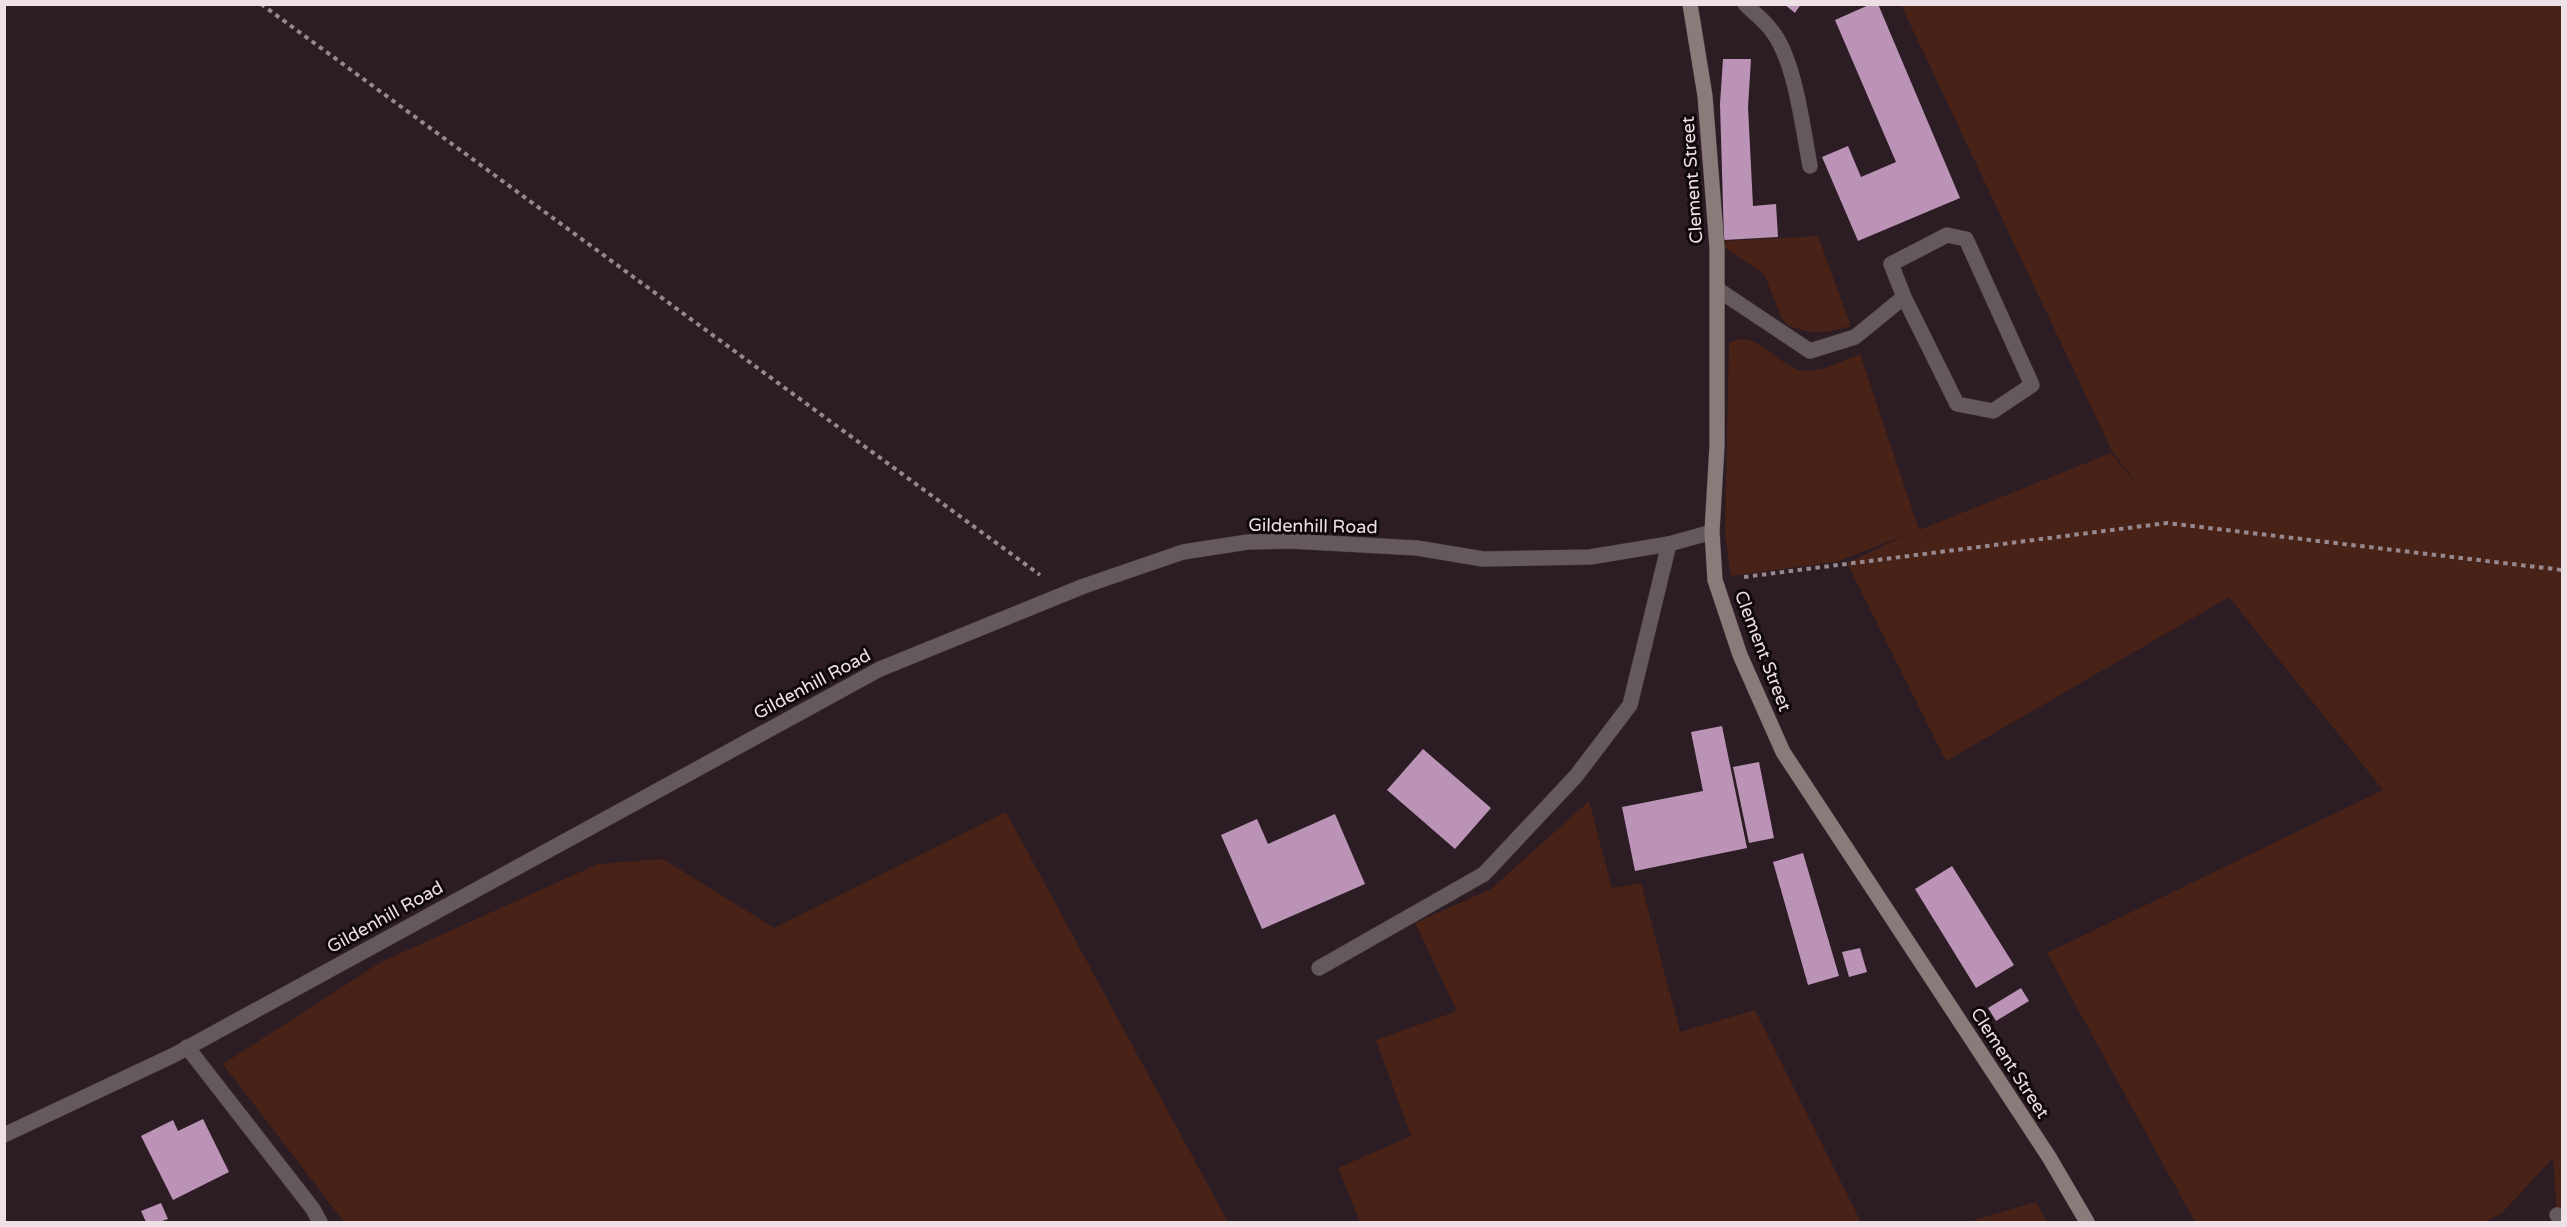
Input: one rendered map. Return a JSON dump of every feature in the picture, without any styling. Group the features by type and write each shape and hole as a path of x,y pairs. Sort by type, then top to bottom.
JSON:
{"street":[{"name":"Clement Street","path":"1690,4 1705,96 1717,247 1717,446 1712,532 1715,580 1740,655 1783,752 2049,1157 2086,1222"},
{"path":"1745,4 1773,31 1784,53 1793,81 1810,166"},
{"path":"1947,235 1966,239 2032,385 1993,411 1957,404 1904,297 1891,264 1947,235"},
{"path":"1717,289 1809,351 1855,337 1904,297"},
{"name":"Gildenhill Road","path":"4,1136 187,1047 880,669 1084,585 1183,552 1248,542 1290,541 1417,548 1483,559 1590,557 1669,544 1712,532"},
{"path":"1319,968 1484,874 1576,776 1630,705 1669,544"},
{"path":"187,1047 313,1209 320,1222"}],"path":[{"path":"261,4 1045,579 1084,585"},
{"path":"1715,580 2167,523 2562,570"}],"shaded area":[{"path":"1901,5 2562,5 2562,1222 2557,1214 2553,1158 2502,1213 2485,1222 2195,1222 2047,953 2383,790 2229,597 1946,761 1847,563 1906,535 1836,562 1731,576 1725,535 1729,343 1739,339 1758,344 1795,369 1805,371 1826,368 1860,354 1919,530 2111,453 2156,508 2113,453"},
{"path":"1818,236 1851,326 1826,332 1809,332 1787,325 1764,274 1725,248 1724,241"},
{"path":"1589,801 1612,888 1641,883 1680,1032 1755,1010 1861,1222 1360,1222 1338,1168 1411,1136 1376,1040 1457,1011 1415,923 1491,889"},
{"path":"1006,812 1228,1222 344,1222 223,1064 381,962 598,864 663,859 774,928"},
{"path":"2036,1202 2047,1222 1967,1222"}],"building":[{"path":"1784,4 1801,4 1795,13"},
{"path":"1871,4 1878,4 1960,198 1858,241 1822,157 1848,146 1861,177 1896,162 1835,20"},
{"path":"1723,59 1751,59 1748,107 1753,206 1776,204 1778,237 1724,240 1720,104"},
{"path":"1722,726 1747,848 1635,871 1622,807 1703,791 1691,732"},
{"path":"1423,749 1491,808 1455,849 1387,790"},
{"path":"1759,762 1774,838 1749,843 1733,767"},
{"path":"1335,814 1365,884 1262,929 1221,835 1257,819 1268,844"},
{"path":"1803,853 1839,976 1808,985 1773,862"},
{"path":"1952,866 2014,965 1976,988 1915,889"},
{"path":"1860,948 1867,972 1849,977 1842,952"},
{"path":"2021,988 2029,1001 1996,1021 1988,1008"},
{"path":"203,1119 229,1172 173,1200 141,1136 173,1120 178,1131"},
{"path":"161,1203 168,1219 146,1222 141,1211"}]}
